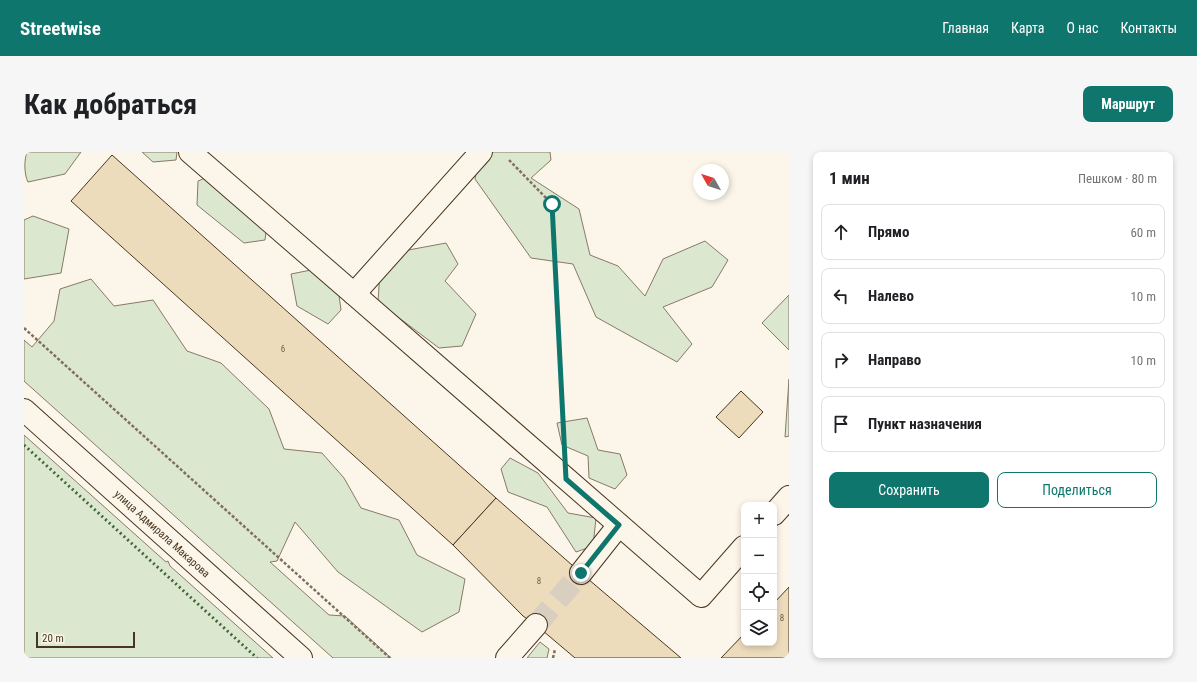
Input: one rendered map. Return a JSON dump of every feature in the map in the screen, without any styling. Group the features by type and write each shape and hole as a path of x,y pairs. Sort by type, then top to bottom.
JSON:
{"street":[{"path":"190,152 700,596 741,550"},
{"path":"354,294 481,152"},
{"name":"улица Адмирала Макарова","path":"24,410 300,658"},
{"path":"777,511 789,497"},
{"path":"581,573 619,525"},
{"path":"507,658 536,625"}],"path":[{"path":"506,157 552,204 566,479"},
{"path":"24,328 390,658"}],"green space":[{"path":"27,152 81,152 65,174 28,182 25,167"},
{"path":"142,152 177,152 176,160 153,162"},
{"path":"480,152 550,152 551,160 531,178 579,209 590,255 618,266 645,296 663,259 705,241 728,260 712,287 663,307 692,344 677,362 596,317 573,264 531,258 475,179"},
{"path":"210,176 267,224 265,240 244,243 197,205 198,181"},
{"path":"33,216 69,229 61,273 24,279 24,220"},
{"path":"446,243 458,264 445,281 476,314 462,346 439,348 378,302 380,270 403,251"},
{"path":"316,269 338,288 341,310 328,324 297,306 291,274"},
{"path":"91,279 114,306 153,300 187,351 221,363 269,409 284,449 322,453 344,478 361,508 399,520 417,555 465,579 459,612 422,632 338,572 295,522 277,561 270,562 329,615 345,616 391,658 333,658 24,381 24,340 32,347 54,321 60,289"},
{"path":"789,295 789,350 762,323"},
{"path":"789,379 789,436 785,437"},
{"path":"587,418 598,450 620,454 627,475 615,489 589,478 588,456 562,445 557,423"},
{"path":"24,435 166,562 168,561 170,566 273,658 24,658"},
{"path":"510,458 538,473 568,513 596,518 593,546 576,552 547,507 508,492 501,469"},
{"path":"540,642 549,649 547,658 527,658"}],"building":[{"path":"112,155 496,498 453,545 71,201"},
{"path":"741,391 763,412 739,438 716,417"},
{"path":"496,498 681,658 575,658 523,616 453,545"},
{"path":"789,587 789,658 721,658 741,637 741,646 777,646 777,600"}],"tunnel":[{"path":"536,625 581,573"}],"hedge":[{"path":"24,445 257,658"}],"route":[{"path":"552,204 566,479 619,525 581,573"}]}
